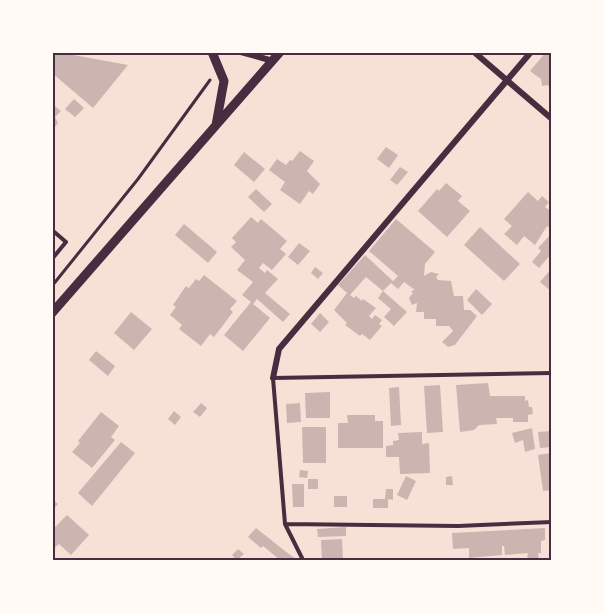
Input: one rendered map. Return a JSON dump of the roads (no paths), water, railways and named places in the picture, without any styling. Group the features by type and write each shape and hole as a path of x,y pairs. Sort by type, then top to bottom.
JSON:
{"street":[{"path":"212,52 224,81 216,127"},
{"path":"241,52 273,61"},
{"path":"53,312 280,52"},
{"path":"474,52 552,118"},
{"path":"273,378 279,349 531,52"}],"lane":[{"path":"52,230 66,242 52,259"},
{"path":"303,561 285,524 273,378 552,373"},
{"path":"285,524 458,526 552,522"}]}
